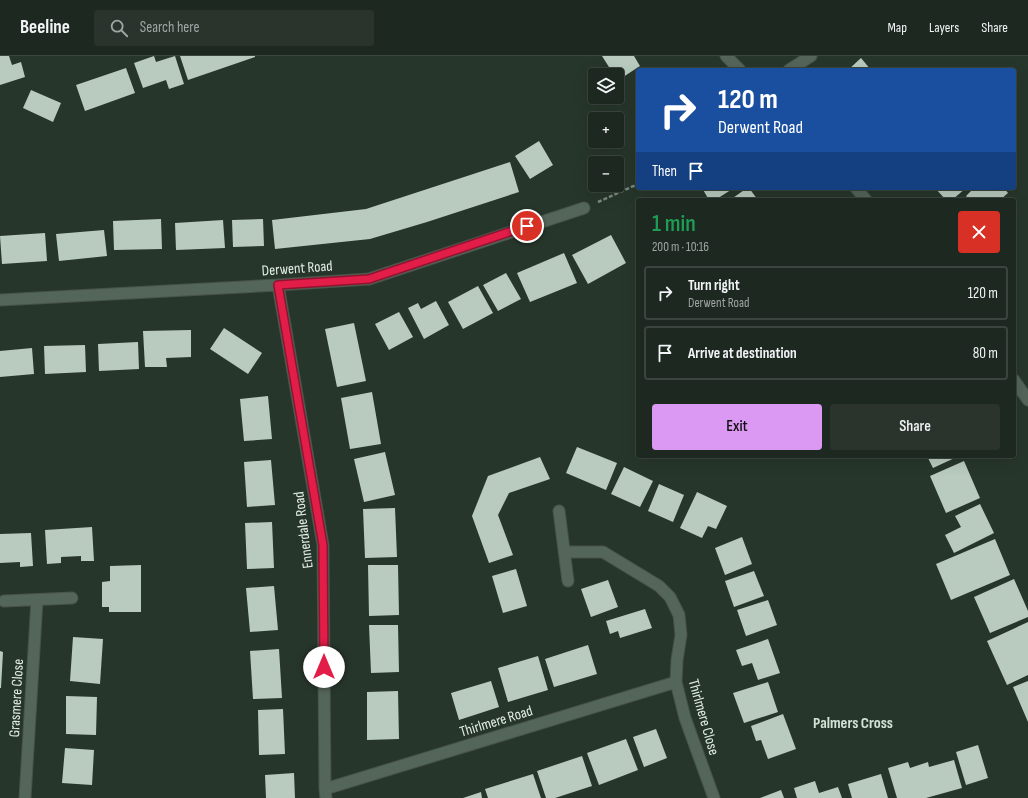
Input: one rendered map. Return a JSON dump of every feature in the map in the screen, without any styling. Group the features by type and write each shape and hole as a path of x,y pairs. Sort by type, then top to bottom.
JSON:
{"street":[{"path":"726,56 738,68"},
{"path":"792,68 811,56"},
{"path":"858,190 864,198"},
{"name":"Derwent Road","path":"0,300 369,279 584,208"},
{"name":"Ennerdale Road","path":"278,285 323,545 326,794"},
{"path":"1016,383 1028,400"},
{"path":"559,511 568,581"},
{"name":"Thirlmere Close","path":"564,552 603,552 659,586 670,596 679,615 681,635 677,660 676,682 685,718 714,798"},
{"path":"4,601 72,598"},
{"name":"Grasmere Close","path":"25,798 37,600"},
{"name":"Thirlmere Road","path":"326,794 676,682"}],"path":[{"path":"584,208 636,185"}],"building":[{"path":"0,56 9,56 12,65 21,62 25,77 0,85"},
{"path":"154,56 156,62 175,56 184,84 169,89 166,80 143,88 134,63"},
{"path":"180,56 255,56 255,57 188,80"},
{"path":"602,56 634,56 640,66 624,76 624,68 610,68"},
{"path":"861,58 869,68 850,68"},
{"path":"126,68 135,93 85,111 76,85"},
{"path":"31,90 61,103 53,122 23,108"},
{"path":"539,141 553,165 530,179 515,156"},
{"path":"510,162 519,192 370,239 275,249 272,220 366,209"},
{"path":"703,190 731,190 718,198 708,198"},
{"path":"744,190 750,190 756,198 733,198"},
{"path":"937,190 964,190 954,198 944,198"},
{"path":"972,190 1006,190 1008,193 1002,198 968,198 966,196"},
{"path":"161,219 162,249 114,250 113,221"},
{"path":"263,219 264,246 233,247 232,220"},
{"path":"223,220 225,248 176,250 175,223"},
{"path":"104,230 107,256 59,261 56,234"},
{"path":"45,233 47,261 2,264 0,236"},
{"path":"611,235 626,263 588,284 572,255"},
{"path":"564,253 577,283 530,302 517,273"},
{"path":"506,273 521,299 498,311 483,285"},
{"path":"478,286 493,313 463,329 448,302"},
{"path":"436,301 449,325 424,339 408,308 418,303 421,309"},
{"path":"399,312 413,337 389,350 375,324"},
{"path":"354,323 366,381 337,387 325,329"},
{"path":"224,328 262,353 248,374 210,349"},
{"path":"191,330 191,357 166,358 167,367 145,367 143,331"},
{"path":"138,342 139,369 99,371 98,344"},
{"path":"85,345 86,372 45,374 44,346"},
{"path":"32,348 34,374 0,377 0,351"},
{"path":"372,392 381,444 350,449 341,398"},
{"path":"268,396 272,439 244,441 240,399"},
{"path":"577,447 617,463 606,490 566,473"},
{"path":"385,452 395,495 364,502 354,459"},
{"path":"540,457 550,479 509,493 498,515 513,555 489,563 472,516 488,476"},
{"path":"928,458 955,458 933,468"},
{"path":"271,460 275,505 247,507 244,462"},
{"path":"964,461 980,498 946,513 930,476"},
{"path":"624,467 653,481 640,507 611,494"},
{"path":"659,484 684,495 673,522 648,511"},
{"path":"697,492 727,506 716,529 708,526 702,538 680,528"},
{"path":"980,504 994,533 954,553 945,535 961,527 955,516"},
{"path":"395,508 397,557 365,558 363,509"},
{"path":"272,522 274,568 247,569 245,523"},
{"path":"92,527 94,561 81,561 81,556 61,557 61,563 47,564 45,530"},
{"path":"31,533 33,566 20,567 20,562 0,563 0,534"},
{"path":"742,537 752,564 725,575 715,548"},
{"path":"995,539 1010,575 951,600 936,564"},
{"path":"141,565 141,612 109,612 109,607 102,607 102,582 110,581 110,566"},
{"path":"368,565 398,565 399,615 369,616"},
{"path":"516,569 527,606 503,613 492,576"},
{"path":"754,571 764,596 734,607 725,581"},
{"path":"1014,579 1028,611 1028,617 990,633 974,597"},
{"path":"608,580 618,607 591,617 581,589"},
{"path":"274,586 278,630 250,632 246,588"},
{"path":"768,600 777,625 746,636 737,610"},
{"path":"645,609 652,628 620,638 618,631 610,634 606,621"},
{"path":"1028,622 1028,675 1007,685 987,641"},
{"path":"369,625 398,625 399,672 371,673"},
{"path":"73,637 103,639 100,684 70,681"},
{"path":"768,639 780,673 758,680 752,663 742,666 736,650"},
{"path":"588,645 597,674 554,687 545,659"},
{"path":"279,649 282,698 253,699 250,651"},
{"path":"0,651 3,652 1,688 0,688"},
{"path":"538,656 548,690 508,702 498,668"},
{"path":"491,681 499,707 459,720 451,693"},
{"path":"1028,681 1028,722 1013,687"},
{"path":"768,682 778,712 744,723 733,693"},
{"path":"398,691 399,739 367,740 367,692"},
{"path":"66,696 97,697 96,735 66,734"},
{"path":"283,709 285,754 259,755 258,710"},
{"path":"783,714 796,749 768,759 761,740 756,741 751,726"},
{"path":"656,729 667,758 644,767 633,737"},
{"path":"626,739 638,770 599,785 587,753"},
{"path":"978,745 988,778 966,785 956,752"},
{"path":"65,748 94,750 92,785 62,783"},
{"path":"582,756 592,786 555,798 546,798 537,771"},
{"path":"954,760 962,788 926,798 897,798 888,768 908,762 910,768 928,762 929,767"},
{"path":"294,773 295,798 266,798 265,775"},
{"path":"533,774 541,798 488,798 485,789"},
{"path":"881,774 888,798 852,798 848,784"},
{"path":"815,781 819,793 838,787 842,798 797,798 794,788"},
{"path":"781,790 784,798 760,798"},
{"path":"481,792 482,798 463,798"}],"district":[{"name":"Palmers Cross","path":"853,722"}],"route":[{"path":"324,667 323,545 278,285 369,279 527,226"}]}
